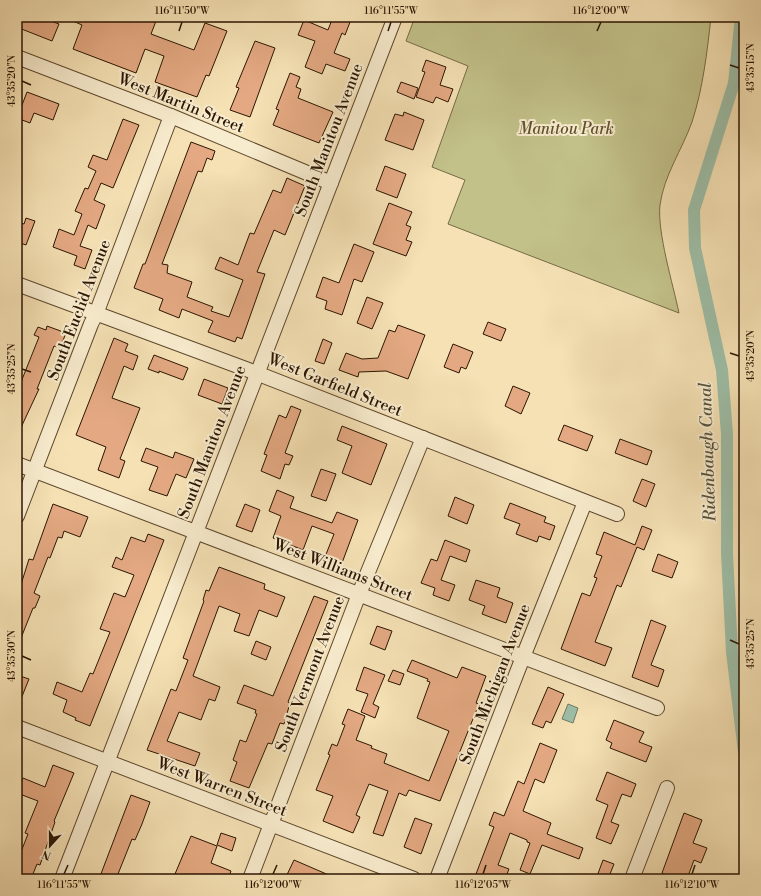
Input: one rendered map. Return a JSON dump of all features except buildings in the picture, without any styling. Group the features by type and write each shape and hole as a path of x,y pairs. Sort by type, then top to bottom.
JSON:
{"street":[{"name":"South Manitou Avenue","path":"62,879 395,17"},
{"name":"West Martin Street","path":"17,57 171,116 331,183"},
{"name":"South Euclid Avenue","path":"17,516 171,116"},
{"name":"West Garfield Street","path":"17,284 257,373 617,514"},
{"name":"South Vermont Avenue","path":"250,879 359,594 423,438"},
{"name":"West Williams Street","path":"17,464 657,708"},
{"name":"South Michigan Avenue","path":"437,879 585,502"},
{"name":"West Warren Street","path":"17,727 414,879"},
{"path":"632,879 667,788"}],"green space":[{"name":"Manitou Park","path":"415,17 711,17 704,70 696,109 688,132 665,183 660,205 663,243 679,313 448,224 465,180 432,167 468,66 406,41"}],"shaded area":[{"path":"568,704 578,708 573,723 562,719"}],"waterway":[{"name":"Ridenbaugh Canal","path":"741,17 734,83 694,210 695,248 722,370 727,434 727,554 732,652 744,752"}]}
